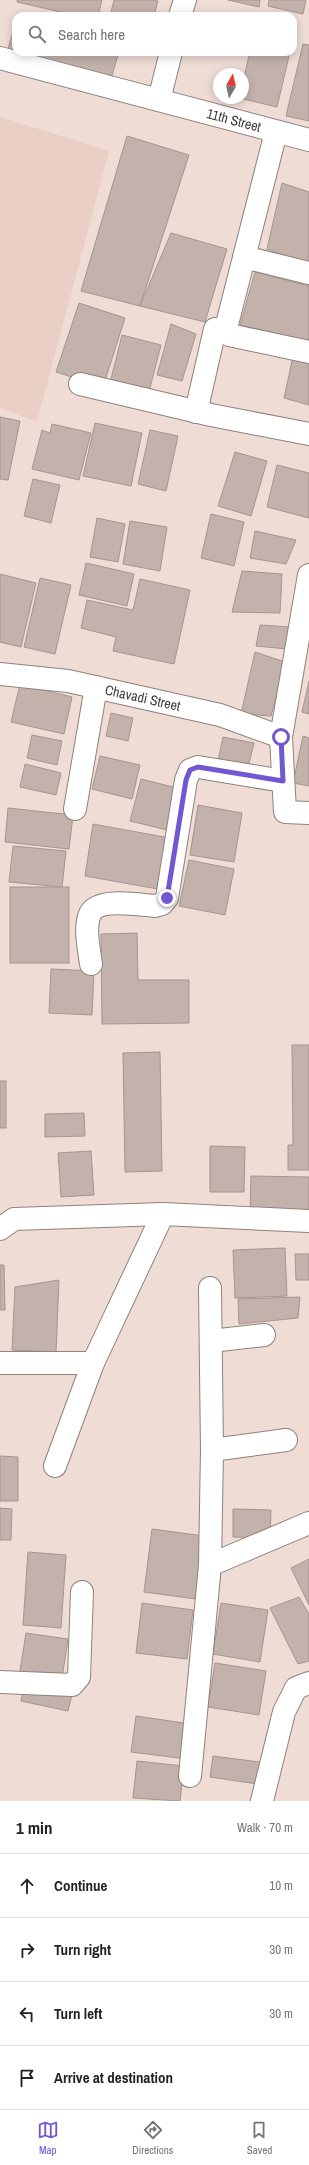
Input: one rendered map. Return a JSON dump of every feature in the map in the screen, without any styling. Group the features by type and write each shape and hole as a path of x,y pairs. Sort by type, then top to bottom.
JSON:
{"street":[{"path":"181,12 184,0"},
{"path":"159,100 170,56"},
{"name":"11th Street","path":"0,58 309,140"},
{"path":"276,132 225,332 229,335 309,352"},
{"path":"244,257 309,273"},
{"path":"196,412 215,329"},
{"path":"80,384 196,412 309,434"},
{"path":"309,575 281,737 285,812 309,813"},
{"name":"Chavadi Street","path":"0,674 68,681 96,687 220,715 281,737"},
{"path":"75,809 96,687"},
{"path":"90,964 88,927 90,913 107,903 156,906 162,904 167,898 186,780 190,770 198,767 283,781"},
{"path":"55,1466 94,1362 163,1214"},
{"path":"0,1228 14,1219 163,1214 309,1221"},
{"path":"190,1776 210,1565 212,1450 210,1288"},
{"path":"211,1341 264,1336"},
{"path":"0,1363 94,1362"},
{"path":"212,1450 286,1440"},
{"path":"210,1565 309,1523"},
{"path":"0,1682 72,1685 76,1682 79,1677 82,1592"},
{"path":"262,1801 284,1712 296,1688 309,1683"}],"shaded area":[{"path":"0,117 109,151 37,422 0,408"}],"building":[{"path":"17,0 102,0 99,12 61,12 17,2"},
{"path":"114,0 158,1 155,12 111,12"},
{"path":"228,0 260,0 259,7"},
{"path":"269,0 306,0 303,14 268,6"},
{"path":"12,35 12,53 7,52"},
{"path":"303,44 309,45 309,121 286,116"},
{"path":"21,56 118,56 110,82"},
{"path":"249,56 289,56 277,107 249,100 249,68 246,68"},
{"path":"127,136 189,155 140,306 81,291"},
{"path":"282,183 309,192 309,264 267,249"},
{"path":"171,233 227,249 205,322 140,306"},
{"path":"255,272 309,286 309,341 240,325"},
{"path":"79,303 125,318 103,387 56,372"},
{"path":"171,324 196,334 182,381 157,375"},
{"path":"122,335 161,345 149,392 110,383"},
{"path":"294,352 309,356 309,405 284,398"},
{"path":"0,417 20,421 8,480 0,479"},
{"path":"95,423 142,433 131,486 83,476"},
{"path":"52,424 91,433 79,480 32,469 42,430 50,433"},
{"path":"150,430 178,436 166,491 138,484"},
{"path":"235,452 267,461 251,516 218,506"},
{"path":"277,465 309,473 309,518 267,507"},
{"path":"33,479 60,485 51,523 24,516"},
{"path":"211,514 244,522 234,566 201,558"},
{"path":"97,518 125,524 118,562 90,557"},
{"path":"130,521 167,527 160,571 123,564"},
{"path":"255,531 296,540 286,564 250,558"},
{"path":"86,563 134,574 127,606 79,595"},
{"path":"242,571 282,574 280,613 232,612"},
{"path":"0,574 36,583 21,647 0,642"},
{"path":"40,578 71,585 55,654 24,647"},
{"path":"140,579 190,590 174,664 113,651 116,637 81,628 87,600 133,610"},
{"path":"260,625 290,627 287,649 256,646"},
{"path":"255,652 285,662 271,716 241,714"},
{"path":"309,681 309,714 302,712"},
{"path":"20,684 72,697 64,734 11,722"},
{"path":"111,713 133,718 128,741 106,736"},
{"path":"32,735 62,741 57,765 27,758"},
{"path":"303,736 309,738 309,786 293,783"},
{"path":"223,737 254,743 248,768 218,761"},
{"path":"100,756 140,765 132,799 92,789"},
{"path":"25,764 61,773 56,795 20,787"},
{"path":"141,779 177,788 167,830 130,821"},
{"path":"198,805 242,813 234,862 190,855"},
{"path":"8,808 73,815 69,849 5,842"},
{"path":"93,824 170,838 158,889 85,876"},
{"path":"13,846 66,851 62,887 9,882"},
{"path":"189,860 234,869 225,915 179,906"},
{"path":"10,887 69,887 69,963 10,963"},
{"path":"137,933 138,980 189,980 189,1023 102,1024 101,934"},
{"path":"51,969 94,971 92,1015 49,1013"},
{"path":"292,1045 309,1045 309,1170 288,1170 288,1145 293,1145"},
{"path":"160,1052 162,1171 125,1172 123,1053"},
{"path":"0,1081 6,1081 6,1128 0,1128"},
{"path":"84,1113 85,1136 45,1137 45,1114"},
{"path":"210,1146 245,1147 244,1192 210,1192"},
{"path":"91,1151 94,1195 61,1197 58,1153"},
{"path":"251,1176 309,1177 309,1212 250,1214"},
{"path":"285,1248 287,1296 235,1298 233,1250"},
{"path":"295,1254 309,1254 309,1280 296,1280"},
{"path":"0,1265 4,1265 5,1310 0,1310"},
{"path":"59,1280 56,1352 12,1350 15,1287"},
{"path":"300,1297 298,1318 239,1324 238,1299"},
{"path":"0,1456 18,1457 18,1501 0,1501"},
{"path":"0,1508 12,1509 11,1540 0,1540"},
{"path":"233,1509 271,1510 270,1538 233,1537"},
{"path":"152,1529 204,1536 196,1599 144,1592"},
{"path":"28,1552 66,1555 61,1628 23,1625"},
{"path":"309,1559 309,1605 291,1568"},
{"path":"299,1597 309,1614 309,1661 298,1664 270,1608"},
{"path":"142,1603 193,1610 187,1659 136,1653"},
{"path":"221,1603 268,1610 260,1662 213,1654"},
{"path":"26,1633 68,1639 62,1678 19,1677"},
{"path":"215,1663 266,1671 259,1715 208,1707"},
{"path":"24,1685 73,1691 68,1711 21,1701"},
{"path":"136,1716 191,1724 187,1759 131,1752"},
{"path":"213,1756 267,1763 264,1785 210,1777"},
{"path":"137,1761 184,1766 180,1801 133,1798"}],"route":[{"path":"167,898 186,780 190,770 198,767 283,781 281,737"}]}
